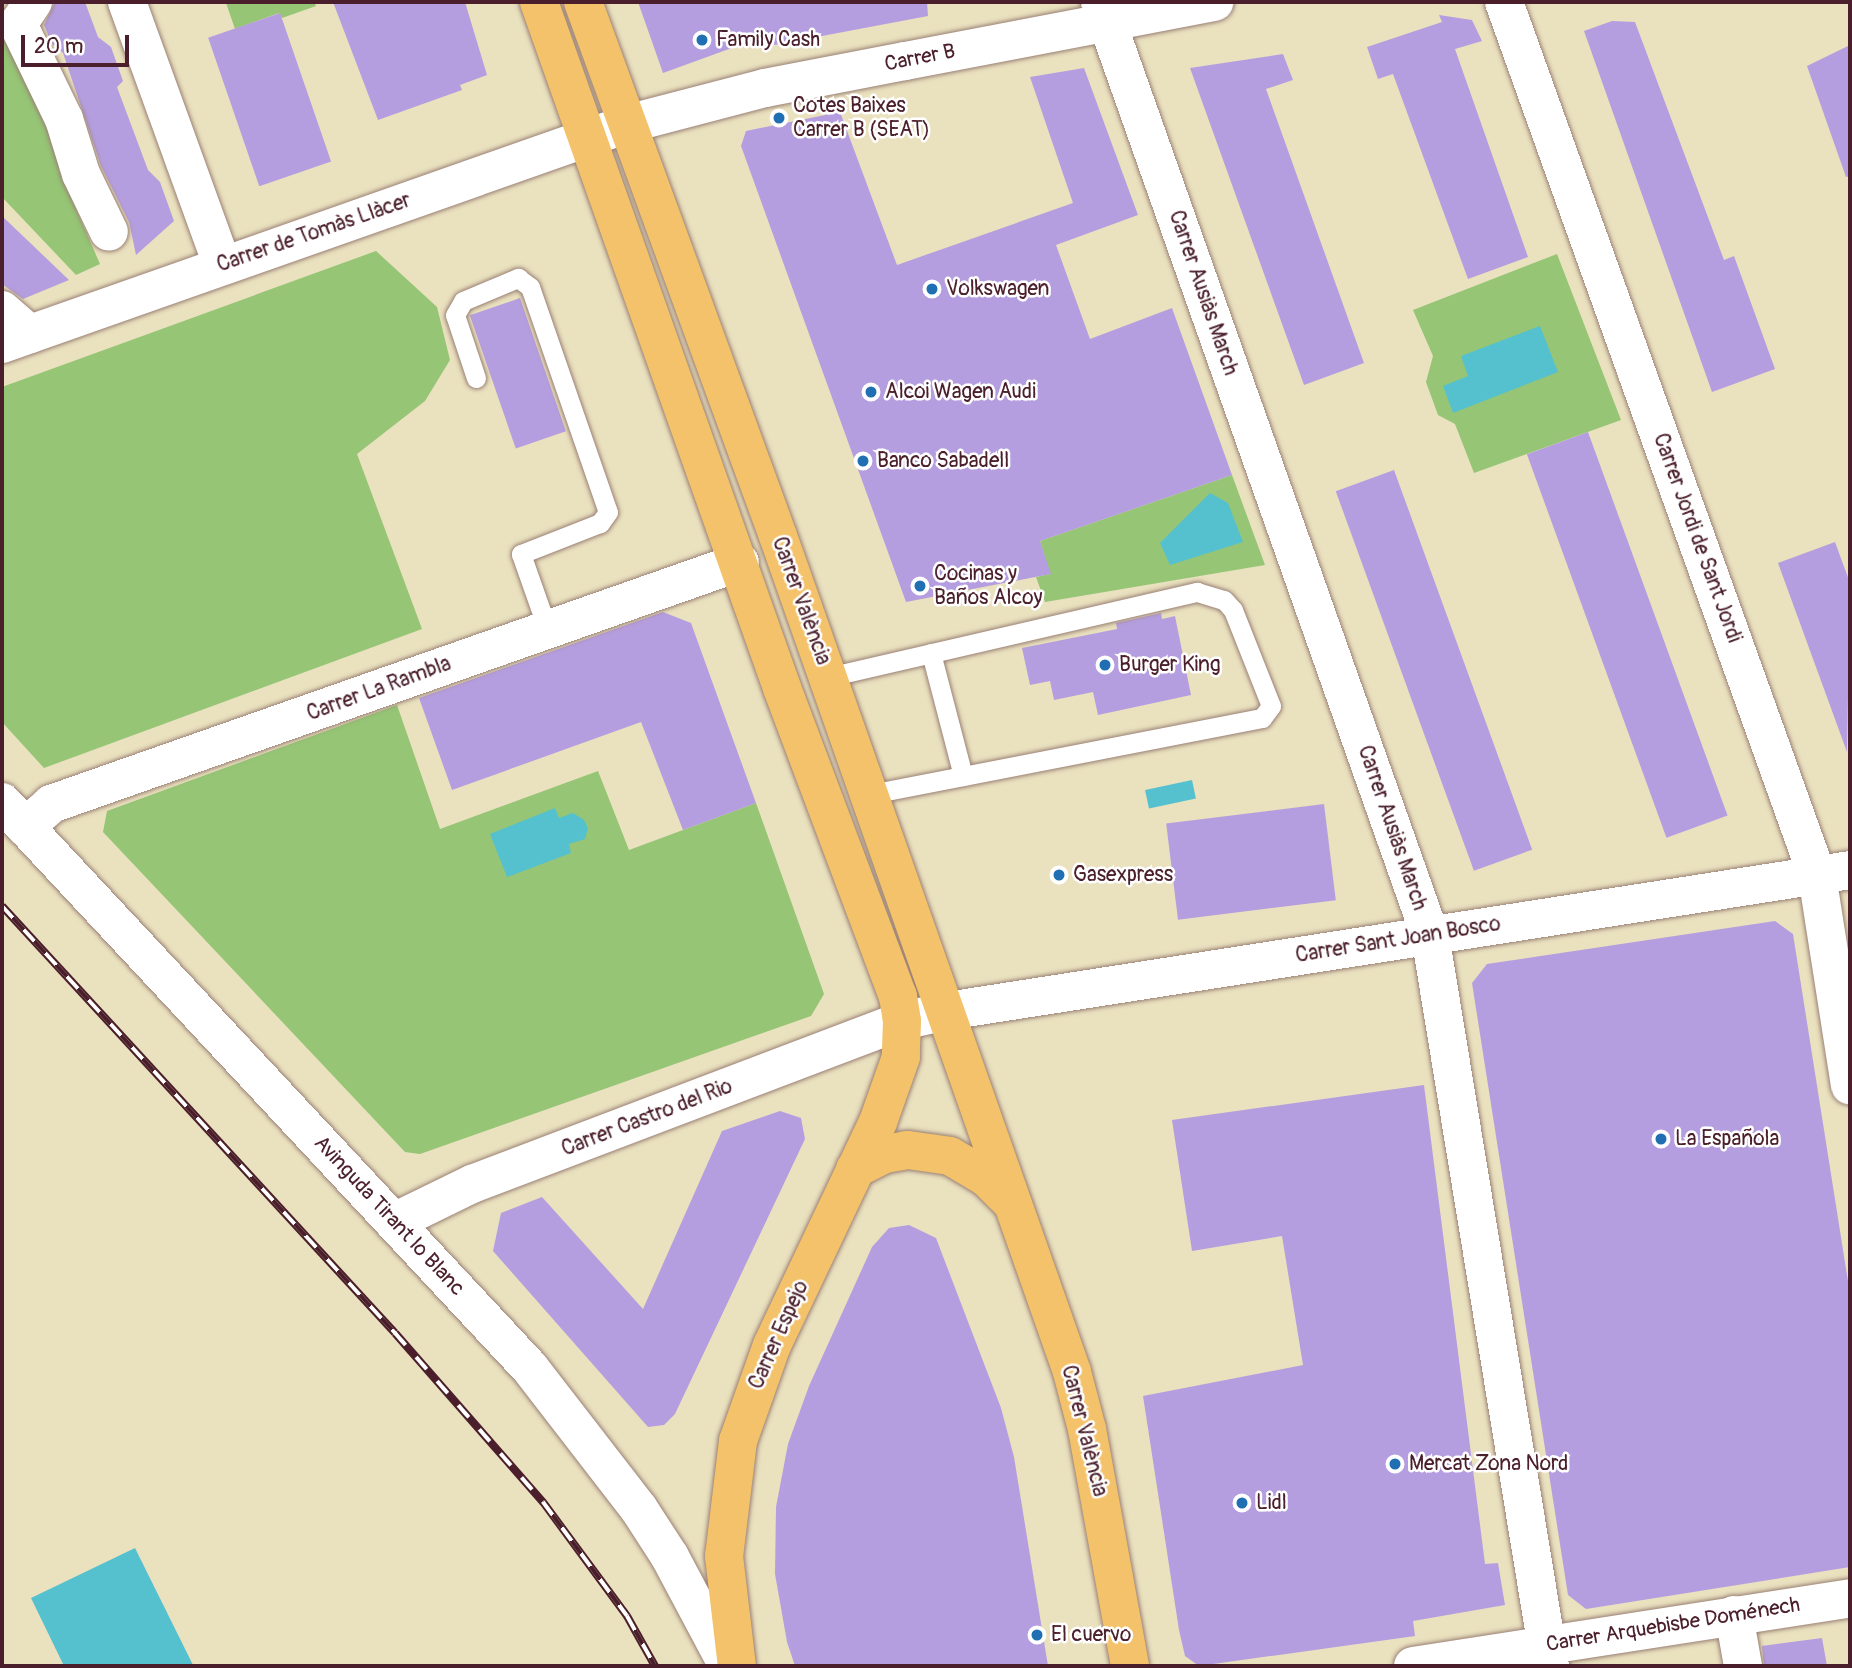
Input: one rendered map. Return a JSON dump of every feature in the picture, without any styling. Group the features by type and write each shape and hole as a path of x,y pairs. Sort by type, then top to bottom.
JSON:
{"main road":[{"name":"Carrer València","path":"539,2 585,139 898,996 902,1021"},
{"name":"Carrer València","path":"583,2 870,794 1083,1410 1130,1666"},
{"name":"Carrer Espejo","path":"737,1666 724,1556 738,1441 772,1345 855,1169 901,1057 902,1021"},
{"name":"Carrer València","path":"855,1169 884,1154 908,1150 950,1156 987,1178 1011,1202"}],"street":[{"path":"33,2 18,24 65,119 81,174 109,232"},
{"path":"127,2 222,264"},
{"name":"Carrer B","path":"627,124 751,91 905,61 1103,12 1214,2"},
{"name":"Carrer Jordi de Sant Jordi","path":"1504,2 1834,872 1850,1085"},
{"name":"Carrer Ausiàs March","path":"1103,12 1430,935 1548,1656"},
{"name":"Carrer de Tomàs Llàcer","path":"11,329 222,264 627,124"},
{"name":"Carrer La Rambla","path":"13,814 51,804 740,562"},
{"name":"Avinguda Tirant lo Blanc","path":"13,814 521,1358 589,1441 670,1557 728,1666"},
{"name":"Carrer Sant Joan Bosco","path":"902,1021 947,1011 1834,872"},
{"name":"Carrer Castro del Rio","path":"394,1222 471,1184 902,1021"},
{"name":"Carrer Arquebisbe Doménech","path":"1413,1666 1548,1656 1734,1615 1850,1598"},
{"path":"1734,1615 1743,1666"}],"lane":[{"path":"476,378 455,315 463,301 518,278 530,287 608,512 600,523 521,554 547,628"},
{"path":"828,677 1198,592 1211,594 1233,610 1271,706 1262,718 870,794"},
{"path":"930,653 963,776"}],"green space":[{"path":"314,2 316,6 282,18 279,13 235,29 226,3"},
{"path":"2,27 54,121 59,170 100,264 76,275 2,197"},
{"path":"376,251 437,307 450,360 425,401 357,454 422,629 44,768 2,722 2,387"},
{"path":"1557,254 1621,420 1474,473 1455,424 1438,415 1426,382 1433,356 1413,310"},
{"path":"1232,475 1265,565 1045,602 1036,577 1050,574 1040,541"},
{"path":"397,705 440,829 598,771 629,850 756,803 824,994 811,1016 420,1154 405,1152 103,832 107,811"}],"water":[{"path":"1540,326 1558,372 1453,413 1443,386 1468,376 1461,356"},
{"path":"1210,493 1228,503 1243,542 1170,565 1160,543"},
{"path":"1192,780 1196,799 1149,809 1145,790"},
{"path":"555,808 559,818 573,813 584,820 588,828 585,839 569,844 571,853 507,877 490,834"},
{"path":"135,1548 193,1665 64,1666 31,1598"}],"building":[{"path":"55,2 85,2 98,37 111,47 123,81 117,87 148,170 160,182 174,221 136,255 129,222 101,166 63,53 52,44 44,25"},
{"path":"333,2 465,2 487,75 460,85 462,90 378,120"},
{"name":"Family Cash","path":"638,2 927,2 928,16 769,46 765,36 663,73"},
{"path":"280,13 331,161 259,186 208,38"},
{"path":"1439,15 1472,20 1482,41 1455,49 1528,257 1468,279 1393,74 1378,79 1367,47 1442,22"},
{"path":"1612,21 1635,22 1724,260 1734,256 1775,369 1712,392 1584,31"},
{"path":"1850,45 1850,176 1846,177 1807,66"},
{"path":"1283,54 1293,80 1266,89 1364,363 1304,385 1190,68"},
{"path":"1084,68 1138,215 1056,245 1090,339 1172,308 1232,475 1040,541 1051,574 906,602 741,146 746,131 840,112 897,265 1073,203 1030,77"},
{"path":"2,216 69,280 23,299 2,284"},
{"path":"520,298 566,431 516,449 470,315"},
{"path":"1588,432 1728,815 1666,838 1527,454"},
{"path":"1394,470 1532,850 1474,871 1336,491"},
{"path":"1835,542 1850,583 1847,752 1778,563"},
{"path":"663,612 691,623 756,803 683,830 641,722 452,790 419,698"},
{"name":"Burger King","path":"1161,613 1162,619 1175,616 1191,695 1098,715 1093,692 1054,700 1050,681 1030,685 1022,648 1117,629 1116,623"},
{"path":"1324,804 1336,900 1178,920 1166,823"},
{"name":"La Española","path":"1775,921 1793,934 1850,1294 1850,1567 1586,1609 1568,1595 1472,983 1487,964"},
{"path":"1424,1085 1485,1564 1498,1563 1505,1605 1413,1621 1415,1636 1199,1666 1185,1656 1179,1630 1143,1396 1303,1365 1282,1236 1192,1251 1172,1120"},
{"path":"780,1111 801,1118 805,1139 675,1414 664,1425 648,1427 493,1251 501,1213 542,1197 643,1309 722,1131"},
{"path":"909,1225 936,1238 1001,1408 1014,1457 1048,1666 795,1666 787,1642 775,1574 776,1507 788,1444 809,1386 872,1247 889,1228"},
{"path":"1822,1638 1827,1666 1764,1666 1762,1646"}],"railway":[{"path":"2,906 395,1333 543,1502 627,1616 655,1666"}],"place":[{"name":"Family Cash","path":"702,40"},
{"name":"Cotes Baixes Carrer B (SEAT)","path":"779,118"},
{"name":"Volkswagen","path":"932,289"},
{"name":"Alcoi Wagen Audi","path":"871,392"},
{"name":"Banco Sabadell","path":"863,461"},
{"name":"Cocinas y Baños Alcoy","path":"920,586"},
{"name":"Burger King","path":"1105,665"},
{"name":"Gasexpress","path":"1059,875"},
{"name":"La Española","path":"1661,1139"},
{"name":"Mercat Zona Nord","path":"1395,1464"},
{"name":"Lidl","path":"1242,1503"},
{"name":"El cuervo","path":"1037,1635"}]}
